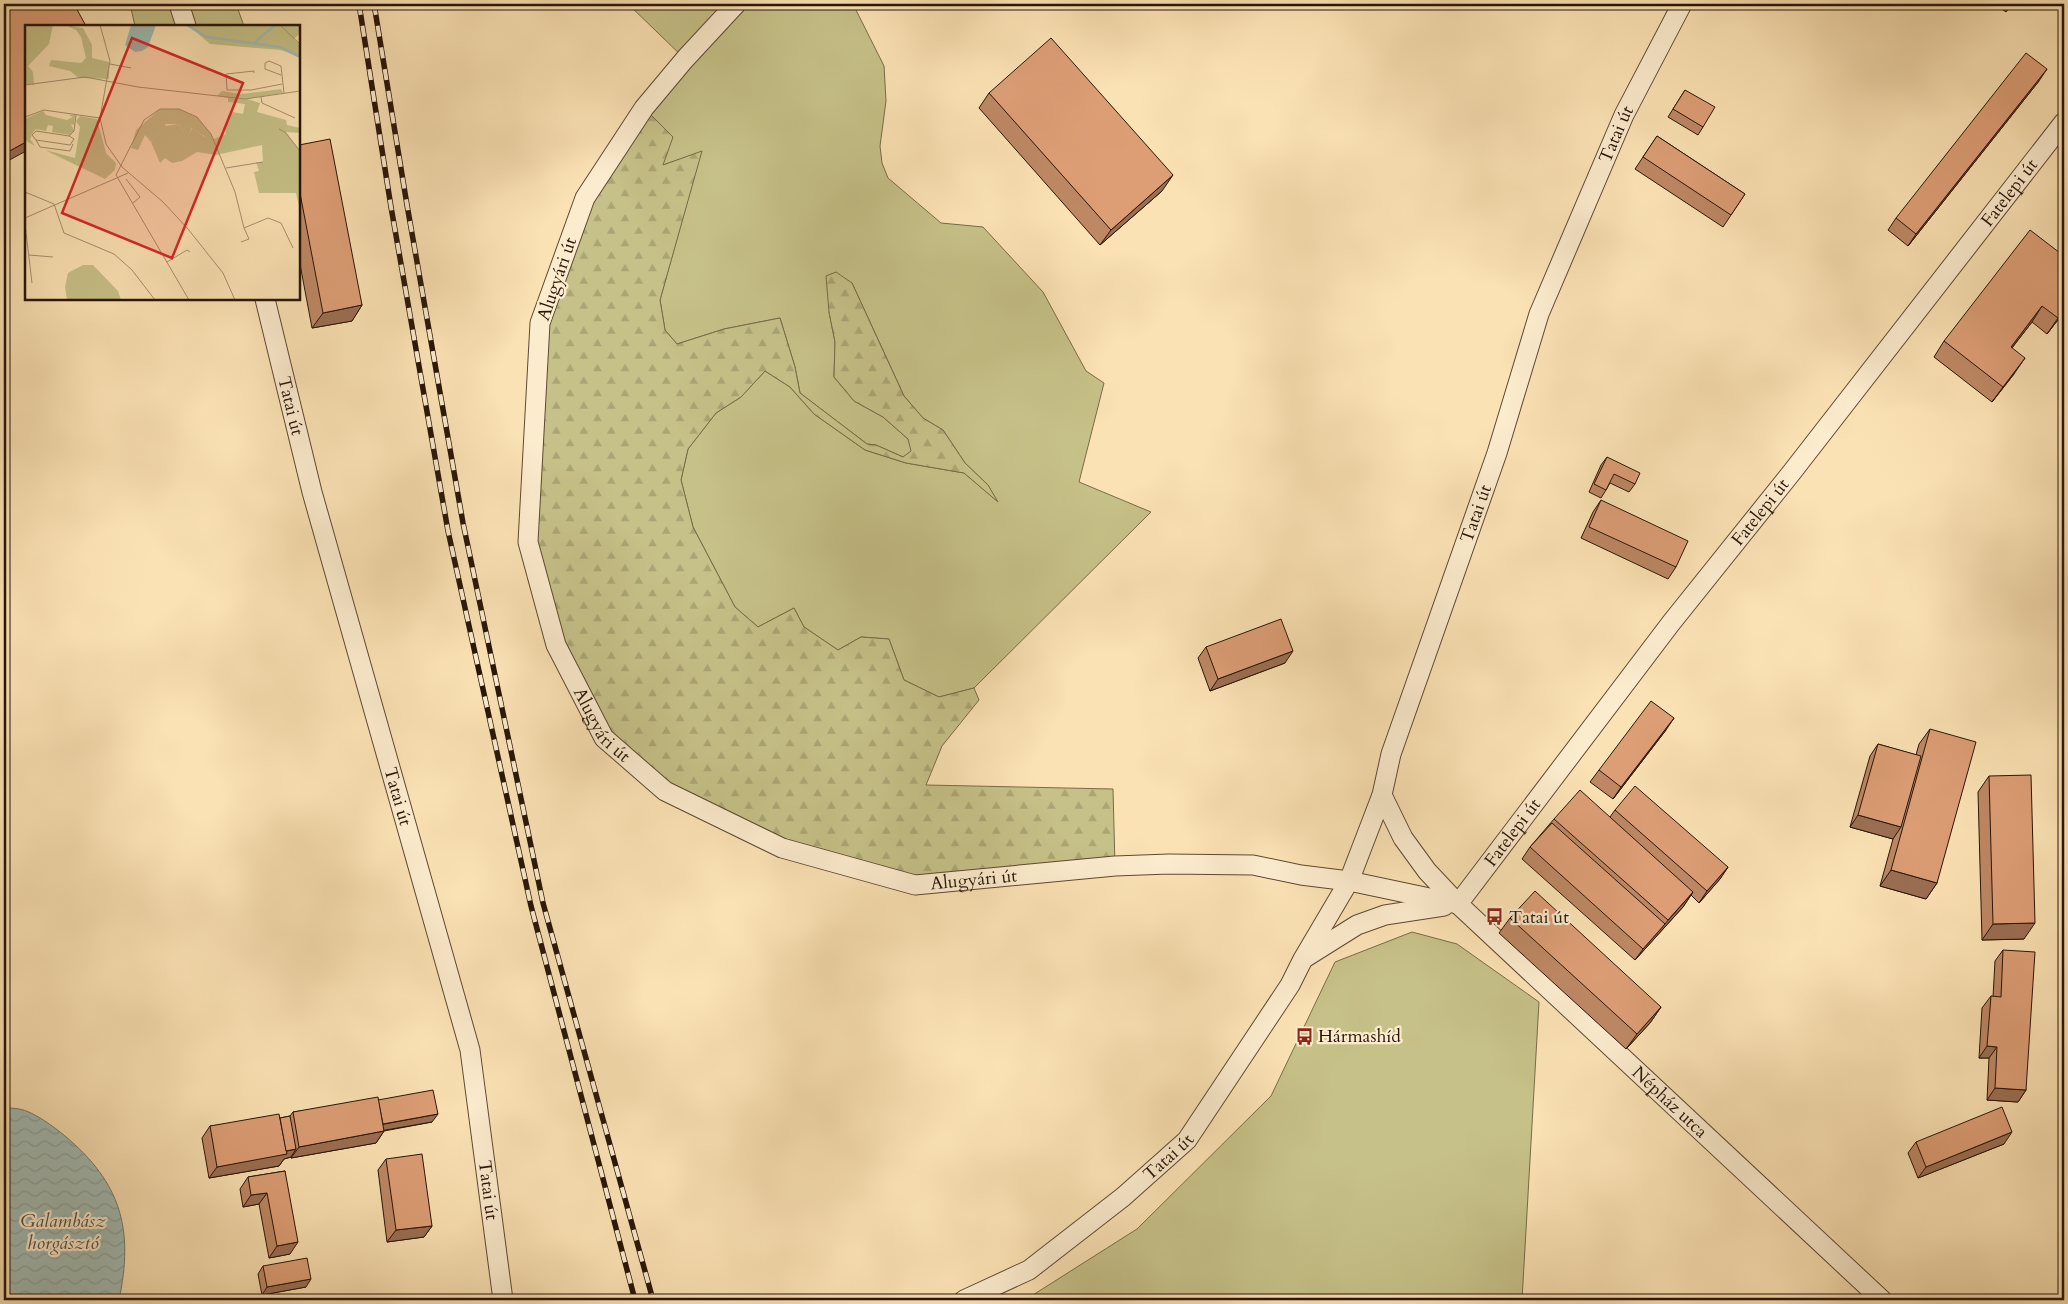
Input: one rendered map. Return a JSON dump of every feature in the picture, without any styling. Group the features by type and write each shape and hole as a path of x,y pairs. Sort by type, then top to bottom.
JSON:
{"street":[{"path":"179,4 186,25"},
{"name":"Alugyári út","path":"736,4 685,59 644,108 585,198 540,323 528,542 556,645 604,738 665,791 782,848 915,885 1115,866 1169,864 1252,865 1301,875 1350,881"},
{"name":"Tatai út","path":"964,1300 1030,1270 1123,1197 1188,1140 1290,985 1303,959 1350,881 1382,794 1391,754 1497,453 1539,314 1624,115 1682,4"},
{"name":"Fatelepi út","path":"1458,904 1671,623 1792,472 2064,122"},
{"name":"Tatai út","path":"264,300 312,492 470,1050 503,1300"},
{"name":"Népház utca","path":"1382,794 1403,838 1427,871 1458,904 1882,1300"},
{"path":"1350,881 1458,904"},
{"path":"1303,959 1357,925 1385,915 1458,904"}],"green space":[{"path":"130,4 236,4 244,25 135,25"},
{"path":"628,4 853,4 884,66 886,101 880,146 882,163 888,178 941,223 983,227 1043,292 1086,371 1104,383 1079,482 1151,512 974,688 939,697 904,680 889,639 861,637 838,650 804,627 794,608 758,627 735,607 693,527 681,480 688,449 716,413 741,397 765,371 790,387 814,414 865,450 906,463 964,473 996,500 988,485 965,463 943,430 923,418 904,396 852,283 829,312 835,342 834,377 854,401 883,417 908,439 912,451 903,457 876,445 867,444 800,393 795,367 780,318 724,329 677,344 665,330 660,300 701,152 663,165 644,108 685,59"},
{"path":"644,108 673,137 663,165 702,151 660,300 665,330 677,344 724,329 780,318 795,367 800,393 867,444 876,445 903,457 911,451 908,439 883,417 854,401 834,377 835,342 829,312 826,276 836,272 852,283 904,396 923,418 943,430 965,463 988,485 998,502 964,473 906,463 865,450 814,414 790,387 765,371 741,397 716,413 688,449 681,480 693,527 735,607 758,627 794,608 804,627 838,650 861,637 889,639 904,680 939,697 974,688 979,700 942,746 926,785 1113,789 1115,866 915,885 844,866 665,791 604,738 556,645 528,542 540,323 585,198"},
{"path":"1412,932 1457,944 1539,1002 1522,1300 1025,1300 1137,1229 1271,1096 1335,962"}],"water":[{"name":"Galambász horgásztó","path":"4,1108 25,1110 55,1128 84,1154 99,1171 111,1190 119,1209 125,1251 119,1300 4,1300"}],"building":[{"path":"4,4 74,4 85,25 25,25 25,143 4,154"},
{"path":"1051,38 1173,175 1111,230 989,93"},
{"path":"2026,53 2047,69 1916,234 1896,218"},
{"path":"1685,90 1715,107 1703,127 1673,109"},
{"path":"1657,136 1745,194 1731,215 1643,157"},
{"path":"330,139 362,305 323,313 300,193 300,145"},
{"path":"2030,230 2064,256 2064,310 2058,318 2042,306 2011,347 2025,358 2003,387 1944,341"},
{"path":"1607,457 1640,473 1635,484 1614,474 1606,490 1594,484"},
{"path":"1601,500 1688,541 1676,567 1589,527"},
{"path":"1281,619 1293,651 1218,679 1206,647"},
{"path":"1651,701 1674,718 1621,787 1599,770"},
{"path":"1930,729 1976,742 1937,883 1891,870"},
{"path":"1878,744 1921,756 1901,827 1858,815"},
{"path":"2031,775 2035,923 1993,924 1989,776"},
{"path":"1635,786 1728,867 1707,891 1615,810"},
{"path":"1580,790 1693,892 1668,920 1554,819"},
{"path":"1552,823 1665,924 1643,949 1530,847"},
{"path":"1535,891 1661,1007 1637,1034 1510,918"},
{"path":"2003,950 2035,952 2026,1090 1995,1088 1997,1047 1987,1046 1991,996 2001,997"},
{"path":"433,1090 438,1114 383,1124 378,1100"},
{"path":"378,1097 384,1131 299,1147 293,1112"},
{"path":"2002,1107 2012,1132 1926,1167 1916,1142"},
{"path":"279,1114 287,1154 217,1167 210,1126"},
{"path":"290,1116 296,1149 286,1151 280,1118"},
{"path":"422,1154 432,1226 396,1230 386,1159"},
{"path":"285,1171 298,1242 277,1246 267,1193 251,1195 248,1177"},
{"path":"307,1258 311,1279 267,1287 263,1266"}],"railway":[{"path":"359,4 391,207 448,531 531,906 635,1300"},
{"path":"374,4 463,523 543,903 653,1300"}],"place":[{"name":"Tatai út","path":"1495,917"},
{"name":"Hármashíd","path":"1304,1036"}]}
